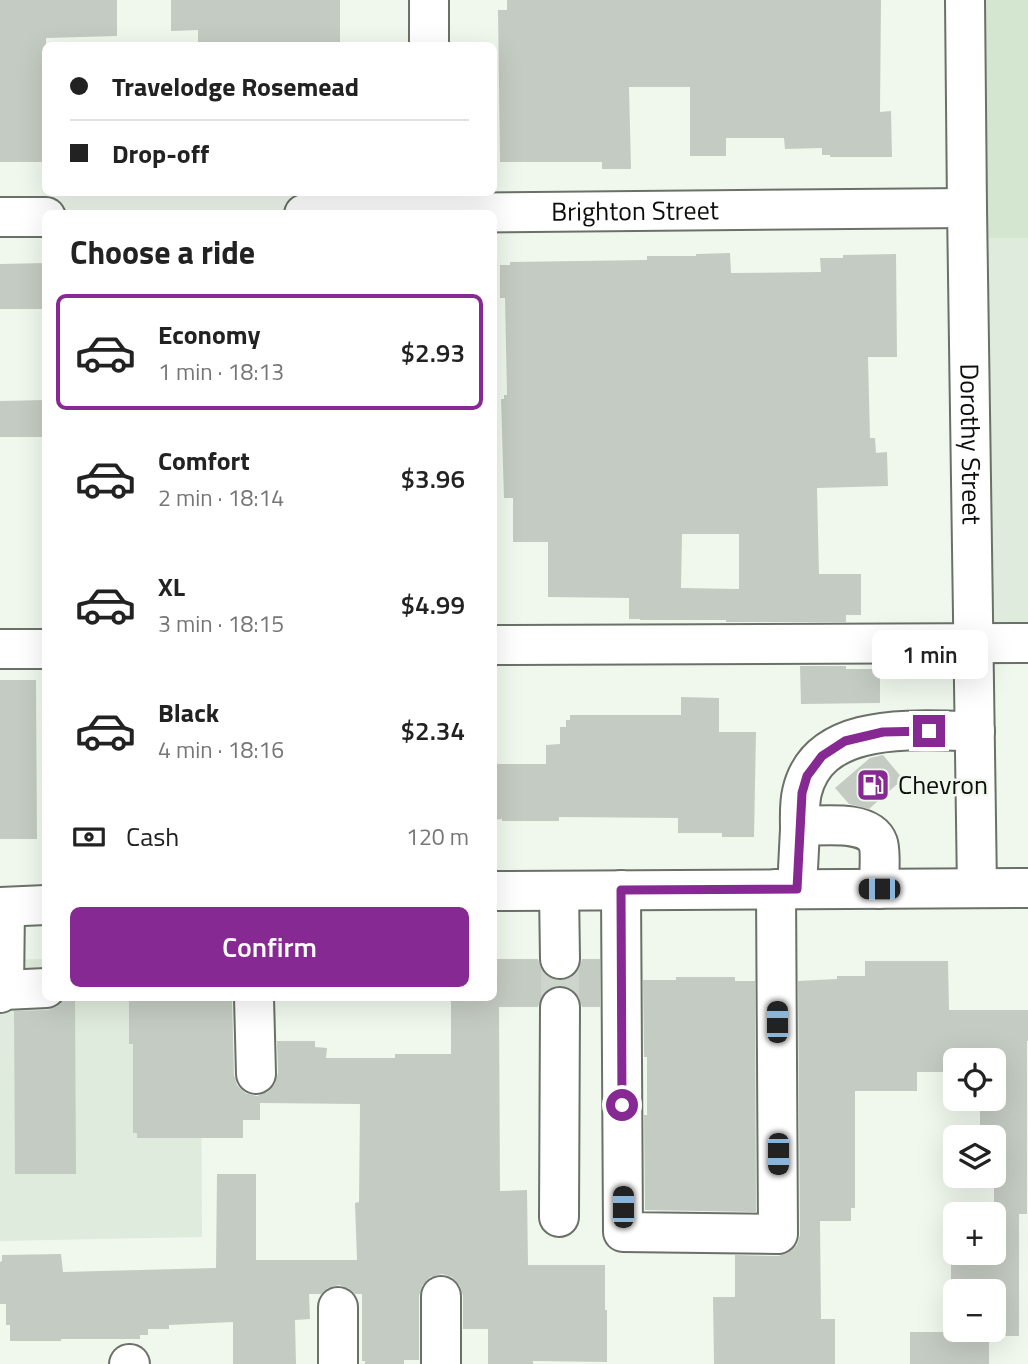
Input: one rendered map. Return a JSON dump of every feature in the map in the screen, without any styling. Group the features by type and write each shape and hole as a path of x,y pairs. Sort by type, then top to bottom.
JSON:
{"street":[{"path":"429,0 429,42"},
{"name":"Dorothy Street","path":"965,0 977,888"},
{"name":"Brighton Street","path":"367,210 430,206 967,208"},
{"path":"0,217 42,217"},
{"path":"497,645 1028,643"},
{"path":"0,649 42,649"},
{"path":"621,890 623,1232 778,1234 786,889 807,776 822,756 845,741 883,732 975,731"},
{"path":"800,825 854,826 869,831 879,844 879,889"},
{"path":"497,891 1028,888"},
{"path":"559,891 560,959"},
{"path":"42,905 2,906 2,991 42,988"},
{"path":"254,1001 256,1074"},
{"path":"559,1217 560,1007"},
{"path":"441,1296 441,1364"},
{"path":"338,1307 338,1364"}],"shaded area":[{"path":"984,0 1028,0 1028,238 986,238"},
{"path":"986,238 1028,238 1028,629 987,629"},
{"path":"42,959 42,1001 201,1001 202,1237 0,1241 0,960"}],"building":[{"path":"0,0 117,0 117,36 46,38 46,42 42,42 42,162 0,162"},
{"path":"171,0 340,0 340,42 198,42 198,30 171,31"},
{"path":"507,0 881,0 880,112 891,111 892,157 830,157 822,155 822,148 785,149 784,138 726,138 726,156 690,156 690,87 629,87 631,169 602,169 602,162 500,162 498,10 507,10"},
{"path":"730,253 731,273 821,272 820,258 896,254 897,357 868,357 870,438 875,438 876,453 887,452 888,486 817,488 819,574 861,574 861,615 846,615 846,622 629,619 629,598 548,597 548,542 513,542 513,498 504,498 501,399 507,395 505,298 500,298 500,265 510,265 510,262 647,260 647,256","holes":["682,534 739,534 739,589 681,588"]},
{"path":"42,263 42,309 0,309 0,264"},
{"path":"42,400 42,437 0,437 0,401"},
{"path":"800,666 880,669 880,703 801,704"},
{"path":"0,680 36,680 37,839 0,839"},
{"path":"681,697 719,698 719,732 756,732 754,837 722,837 722,833 678,833 678,818 497,820 497,764 546,764 546,745 560,744 560,727 566,727 566,720 570,720 570,715 681,715"},
{"path":"883,755 903,779 869,809 849,804 835,788 870,758"},
{"path":"497,959 538,959 542,971 550,978 560,981 572,977 579,969 582,959 600,959 600,1007 582,1007 579,997 572,989 559,985 549,988 542,995 538,1007 499,1007 500,1191 527,1190 528,1265 605,1265 607,1362 533,1361 533,1364 488,1364 488,1329 463,1329 463,1296 460,1286 452,1277 442,1274 430,1277 422,1286 419,1296 419,1360 404,1360 404,1364 365,1364 365,1361 362,1361 362,1294 355,1294 339,1285 328,1288 321,1294 309,1294 310,1319 295,1320 296,1364 233,1364 233,1322 169,1325 169,1329 148,1329 148,1335 140,1335 140,1339 10,1341 10,1325 6,1325 6,1304 0,1304 2,1255 61,1254 63,1272 216,1268 217,1174 256,1174 256,1260 357,1260 355,1203 359,1202 360,1104 260,1103 260,1120 243,1120 243,1138 137,1138 137,1133 133,1133 133,1044 129,1044 129,1001 232,1001 234,1075 237,1085 245,1093 257,1096 268,1092 275,1084 278,1073 277,1041 315,1041 315,1047 327,1048 326,1058 395,1058 395,1054 451,1054 451,1001 497,1001"},
{"path":"865,961 948,961 949,1010 1028,1010 1027,1214 1019,1214 1019,1336 1006,1336 1006,1279 951,1279 951,1265 1006,1265 1006,1202 994,1202 994,1188 1006,1188 1006,1125 980,1125 980,1111 1006,1111 1006,1048 943,1048 943,1072 917,1072 917,1091 855,1091 855,1208 851,1208 851,1221 820,1221 821,1319 835,1319 835,1364 714,1364 713,1297 735,1297 735,1255 778,1256 788,1253 797,1245 800,1235 798,981 837,979 837,976 865,976"},
{"path":"676,977 735,977 735,981 755,981 756,1212 645,1210 644,1115 647,1115 647,1057 644,1057 643,980 676,980"},
{"path":"63,1001 75,1001 76,1174 15,1174 14,1011 48,1010"},
{"path":"910,1332 943,1332 943,1342 989,1342 989,1364 910,1364"}],"tunnel":[{"path":"560,959 560,1007"}],"place":[{"name":"Chevron","path":"873,785"}],"route":[{"path":"622,1105 621,890 797,889 802,793 807,776 822,756 845,741 883,732 929,731"}]}
